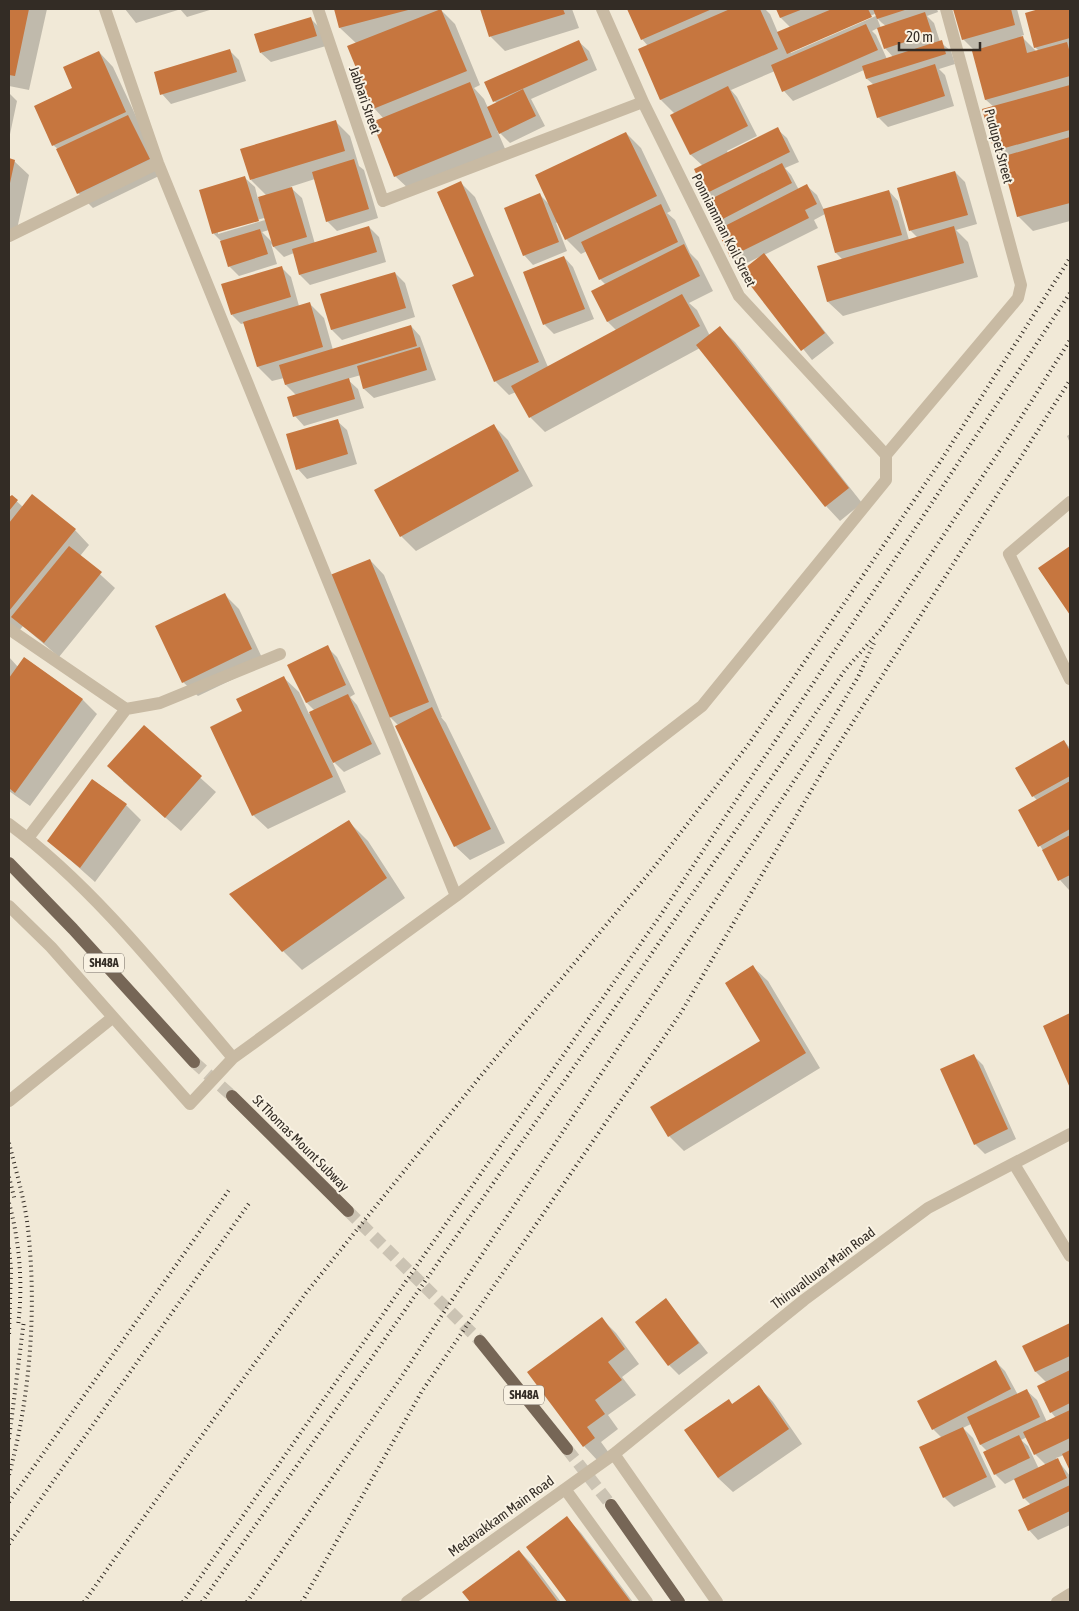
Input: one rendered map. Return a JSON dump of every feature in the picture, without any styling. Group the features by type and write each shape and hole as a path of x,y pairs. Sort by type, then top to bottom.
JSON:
{"main road":[{"name":"SH48A","path":"11,864 194,1062"},
{"name":"St Thomas Mount Subway","path":"232,1096 348,1211"},
{"name":"SH48A","path":"480,1341 567,1449"},
{"path":"611,1506 679,1602"}],"street":[{"path":"105,9 158,163 456,896"},
{"name":"Jabbari Street","path":"318,9 383,201 643,102"},
{"name":"Ponniamman Koil Street","path":"602,9 643,102 739,296 886,455"},
{"name":"Pudupet Street","path":"886,455 1018,298 1021,285 946,9"},
{"path":"9,236 158,163"},
{"path":"9,906 51,948 190,1104 233,1058 456,896 702,706 886,480 886,455"},
{"path":"1070,502 1010,554 1070,678"},
{"path":"9,629 126,709"},
{"path":"28,838 126,709 160,703 280,654"},
{"path":"9,824 28,838 115,921 233,1058"},
{"path":"9,1101 112,1018"},
{"name":"Thiruvalluvar Main Road","path":"614,1454 804,1300 928,1208 1070,1134"},
{"path":"1014,1164 1070,1256"},
{"path":"614,1454 717,1602"},
{"name":"Medavakkam Main Road","path":"407,1602 614,1454"},
{"path":"565,1489 647,1602"},
{"path":"1057,1602 1070,1594"}],"building":[{"path":"9,9 29,9 15,76 9,75"},
{"path":"334,9 412,9 339,28"},
{"path":"441,9 467,71 373,109 347,46"},
{"path":"480,9 563,9 565,14 489,37"},
{"path":"627,9 712,9 641,40"},
{"path":"730,9 760,9 778,49 660,100 638,49"},
{"path":"776,9 803,9 780,18"},
{"path":"832,9 868,9 872,17 787,54 777,32"},
{"path":"873,9 908,9 877,19"},
{"path":"953,9 1011,9 1015,25 962,40"},
{"path":"1039,9 1070,9 1070,38 1034,48 1025,13"},
{"path":"925,12 932,33 884,49 877,28"},
{"path":"311,17 317,36 260,53 254,34"},
{"path":"866,24 878,50 782,92 771,65"},
{"path":"1023,36 1027,53 1067,42 1070,53 1070,76 985,100 972,51"},
{"path":"579,40 588,60 493,102 484,82"},
{"path":"942,40 946,54 866,79 862,66"},
{"path":"230,49 237,72 160,95 154,72"},
{"path":"99,51 126,112 52,146 34,106 72,88 63,67"},
{"path":"935,64 945,96 877,118 867,86"},
{"path":"470,82 492,137 394,177 372,122"},
{"path":"1070,85 1070,130 994,151 982,109"},
{"path":"728,86 748,126 690,155 670,115"},
{"path":"523,89 536,116 499,134 487,107"},
{"path":"128,115 150,159 77,194 56,149"},
{"path":"336,120 345,151 250,180 240,149"},
{"path":"778,127 790,152 705,194 694,169"},
{"path":"626,132 657,196 565,240 535,175"},
{"path":"1070,137 1070,203 1017,217 1001,157"},
{"path":"9,158 15,160 10,183 9,183"},
{"path":"354,159 369,209 326,222 312,172"},
{"path":"782,163 792,183 717,222 707,201"},
{"path":"955,171 968,215 909,231 897,188"},
{"path":"245,176 259,221 212,234 199,190"},
{"path":"461,181 539,362 494,382 452,285 474,276 437,192"},
{"path":"807,184 817,204 805,210 809,218 730,257 717,230"},
{"path":"292,187 307,237 273,247 258,197"},
{"path":"889,190 902,235 835,253 823,209"},
{"path":"540,193 559,242 523,256 504,208"},
{"path":"661,204 678,242 599,280 581,242"},
{"path":"369,226 377,252 299,275 292,249"},
{"path":"954,226 964,263 827,302 817,266"},
{"path":"260,229 268,254 228,267 220,241"},
{"path":"684,244 700,276 607,322 591,291"},
{"path":"764,253 825,333 801,351 740,272"},
{"path":"564,256 585,309 543,325 523,272"},
{"path":"282,266 291,297 231,315 221,284"},
{"path":"395,272 406,308 331,330 320,294"},
{"path":"682,294 700,326 529,418 511,386"},
{"path":"310,302 323,347 257,367 243,322"},
{"path":"411,325 417,346 285,385 279,365"},
{"path":"720,326 849,488 825,507 696,345"},
{"path":"420,347 427,370 363,389 357,366"},
{"path":"349,378 355,399 293,417 287,397"},
{"path":"338,419 348,454 296,470 286,434"},
{"path":"494,424 519,471 400,537 374,490"},
{"path":"32,494 76,529 9,611 9,523"},
{"path":"12,495 18,500 9,511 9,497"},
{"path":"69,546 102,572 44,643 11,617"},
{"path":"1070,546 1070,615 1038,568"},
{"path":"370,559 429,702 389,718 330,575"},
{"path":"225,593 252,649 182,683 155,626"},
{"path":"328,645 346,685 306,703 287,665"},
{"path":"24,657 83,699 15,793 9,788 9,678"},
{"path":"284,676 333,777 252,816 210,727 242,711 236,699"},
{"path":"348,694 372,744 333,763 309,712"},
{"path":"432,707 491,829 454,847 395,726"},
{"path":"144,725 202,776 165,818 107,766"},
{"path":"1064,740 1070,751 1070,776 1032,797 1015,768"},
{"path":"92,779 127,804 80,868 47,841"},
{"path":"1070,781 1070,829 1038,847 1018,810"},
{"path":"349,820 387,878 282,952 229,894"},
{"path":"1070,835 1070,875 1058,881 1042,850"},
{"path":"753,965 806,1053 668,1137 650,1107 760,1041 725,983"},
{"path":"1070,1013 1070,1088 1043,1026"},
{"path":"974,1054 1008,1129 974,1145 940,1069"},
{"path":"666,1298 699,1343 668,1366 635,1322"},
{"path":"602,1317 625,1349 608,1362 622,1380 595,1400 605,1414 587,1427 595,1438 583,1447 527,1372"},
{"path":"1070,1323 1070,1356 1035,1372 1022,1346"},
{"path":"996,1360 1011,1389 932,1430 917,1401"},
{"path":"1070,1370 1070,1403 1050,1413 1037,1386"},
{"path":"759,1385 789,1429 718,1478 684,1430 729,1399 732,1404"},
{"path":"1027,1389 1040,1417 980,1445 967,1417"},
{"path":"1070,1410 1070,1438 1034,1455 1023,1432"},
{"path":"963,1427 987,1477 943,1498 919,1447"},
{"path":"1019,1435 1030,1458 994,1475 983,1452"},
{"path":"1070,1450 1070,1471 1062,1454"},
{"path":"1058,1458 1067,1478 1023,1499 1014,1479"},
{"path":"1070,1485 1070,1511 1028,1531 1018,1510"},
{"path":"567,1516 631,1602 567,1602 526,1547"},
{"path":"519,1550 558,1602 470,1602 462,1592"}],"tunnel":[{"path":"194,1062 232,1096"},
{"path":"348,1211 480,1341"},
{"path":"567,1449 611,1505"}],"railway":[{"path":"84,1602 306,1293 479,1078 655,866 748,745 940,462 1070,258"},
{"path":"183,1602 662,913 1070,293"},
{"path":"202,1602 590,1044 845,670 882,628 1010,435 1070,340"},
{"path":"302,1602 422,1391 682,1011 832,755 1070,380"},
{"path":"247,1602 400,1379 813,752 858,677 875,641"},
{"path":"9,1143 27,1218 32,1291 27,1384 9,1475"},
{"path":"9,1177 15,1201"},
{"path":"9,1502 229,1190"},
{"path":"9,1544 250,1202"},
{"path":"9,1203 16,1233 20,1264 18,1326"},
{"path":"9,1248 11,1269 9,1336"},
{"path":"9,1439 24,1320"}]}
